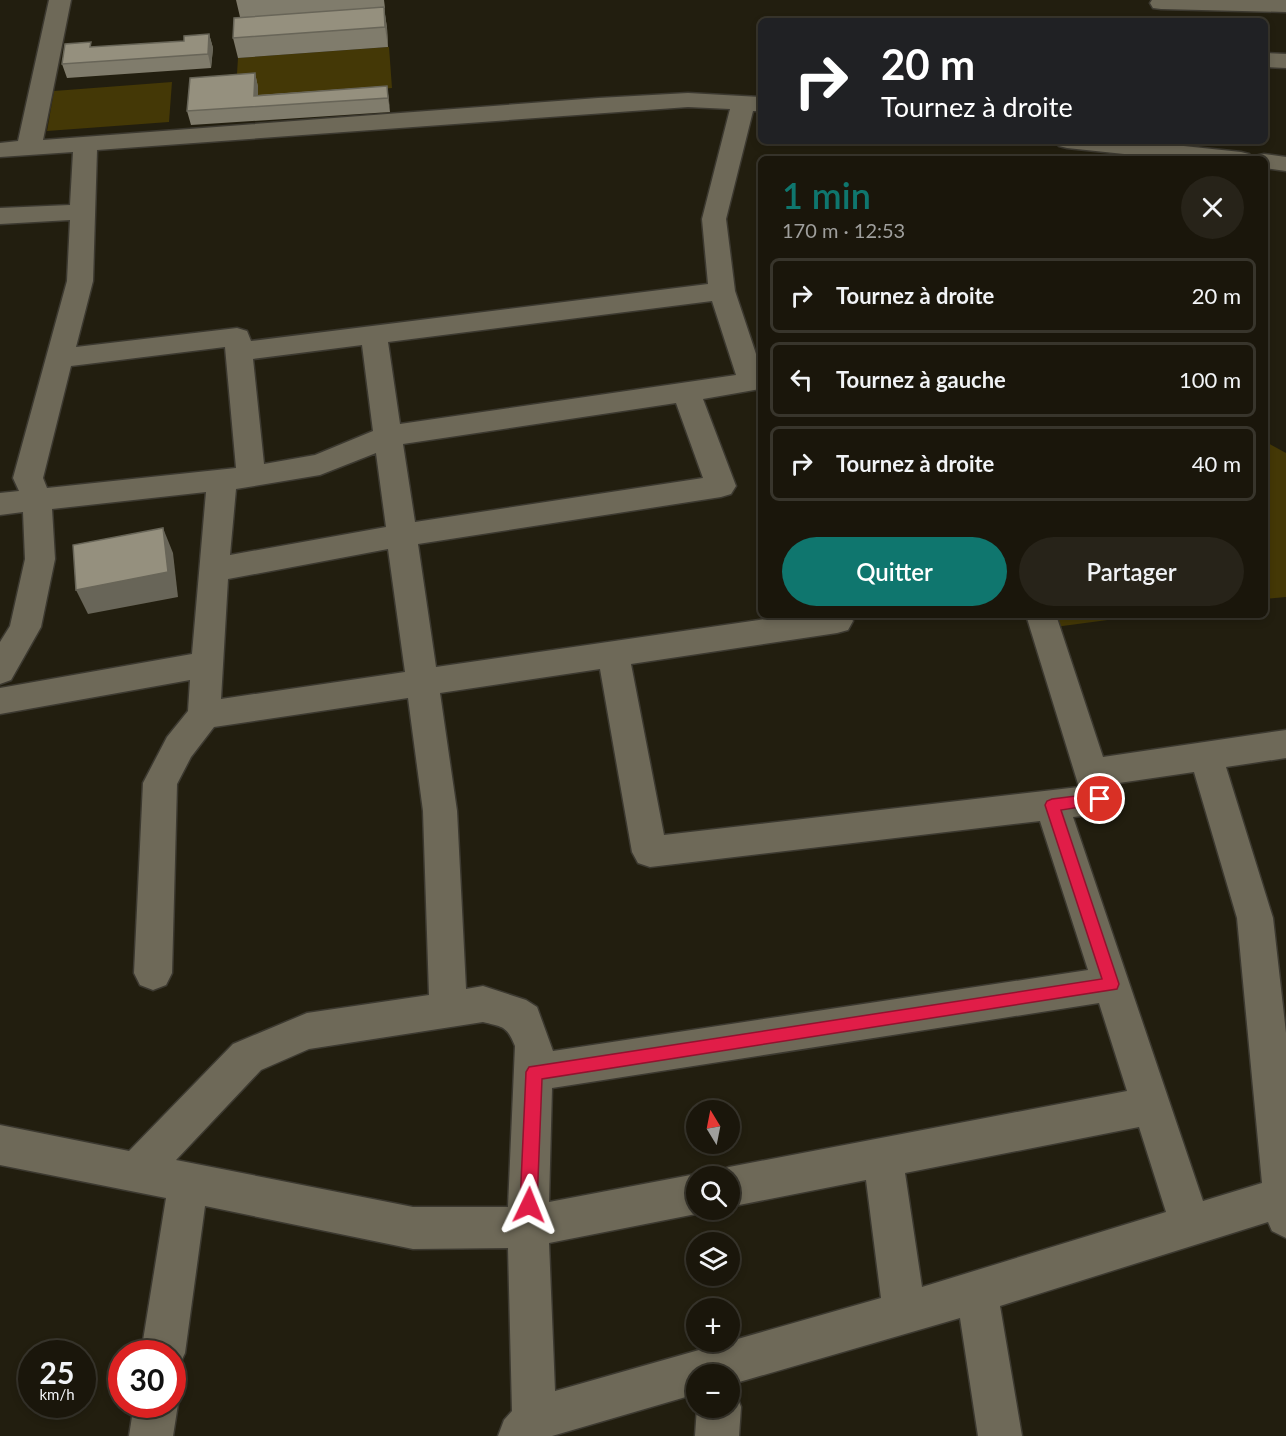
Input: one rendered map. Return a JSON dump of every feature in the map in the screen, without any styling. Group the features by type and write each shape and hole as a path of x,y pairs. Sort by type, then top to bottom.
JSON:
{"street":[{"path":"29,148 60,0"},
{"path":"1161,3 1211,8 1286,6"},
{"path":"1268,60 1286,61"},
{"path":"0,150 598,105 688,100 752,103 739,126 714,219 722,291 752,382 388,436 320,465 236,479 0,504"},
{"path":"0,671 25,627 40,559 37,499 28,478 80,281 85,144"},
{"path":"1097,144 1212,156"},
{"path":"1268,162 1286,164"},
{"path":"0,216 82,212"},
{"path":"238,352 722,291"},
{"path":"374,335 440,811 448,1009"},
{"path":"61,358 237,337 236,479 213,570 204,715 178,747 160,783 153,973"},
{"path":"213,570 401,535 721,486 686,392"},
{"path":"613,654 650,852 1100,799 1042,618"},
{"path":"204,715 837,621"},
{"path":"0,701 207,664"},
{"path":"1092,773 1286,744"},
{"path":"738,1364 1191,1225 1284,1208 1275,1004 1255,918 1206,756"},
{"path":"1052,805 1191,1225"},
{"path":"534,1072 1111,984"},
{"path":"136,1173 247,1058 307,1031 483,1004 513,1012 524,1020 534,1046 528,1227 527,1427 686,1380"},
{"path":"740,1185 1151,1105"},
{"path":"0,1145 413,1228 528,1227 686,1196"},
{"path":"883,1157 904,1312"},
{"path":"165,1340 188,1184"},
{"path":"977,1292 1000,1436"},
{"path":"151,1436 154,1418"},
{"path":"717,1436 718,1418"}],"shaded area":[{"path":"389,47 392,88 368,90 258,110 236,89 238,58"},
{"path":"172,82 169,122 47,131 54,91"},
{"path":"1268,443 1286,453 1286,597 1268,599"},
{"path":"1052,618 1122,618 1055,627"}],"building":[{"path":"384,7 385,27 233,38 234,18"},
{"path":"209,34 208,54 62,64 65,44 91,42 90,47 184,41 184,36"},
{"path":"255,73 254,96 387,86 388,98 187,111 190,78"},
{"path":"163,528 168,572 76,590 73,545"}],"route":[{"path":"529,1205 534,1072 1111,984 1052,805 1100,799"}]}
